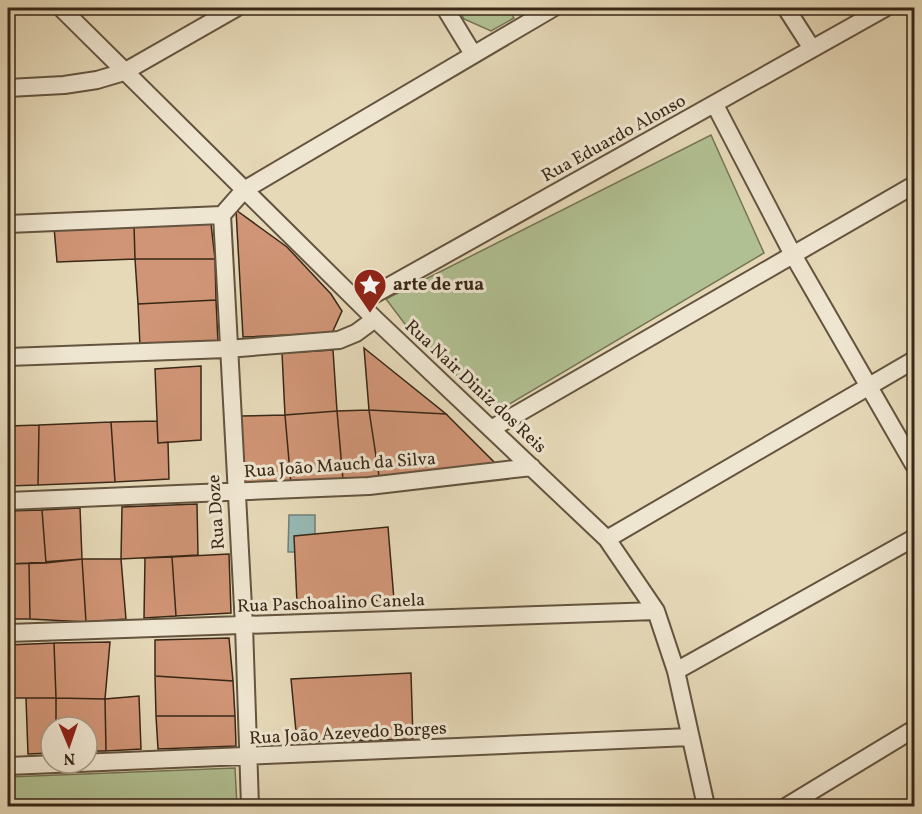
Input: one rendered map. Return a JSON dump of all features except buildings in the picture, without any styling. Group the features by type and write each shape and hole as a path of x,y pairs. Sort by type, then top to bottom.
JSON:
{"street":[{"name":"Rua Nair Diniz dos Reis","path":"61,8 375,319 607,539 656,611 676,671 706,807"},
{"path":"8,88 64,85 97,80 124,72 236,8"},
{"path":"445,8 473,54"},
{"path":"8,224 222,215 244,190 553,8"},
{"path":"786,8 812,47"},
{"name":"Rua Eduardo Alonso","path":"359,303 885,8"},
{"path":"715,105 792,253 915,465"},
{"path":"491,429 792,253 915,185"},
{"name":"Rua Doze","path":"222,215 227,349 244,626 246,758 250,807"},
{"path":"8,357 227,349 339,340 356,333 375,319"},
{"path":"607,539 915,360"},
{"name":"Rua João Mauch da Silva","path":"8,501 369,486 532,467"},
{"path":"676,671 915,538"},
{"name":"Rua Paschoalino Canela","path":"8,633 656,611"},
{"path":"787,807 915,729"},
{"name":"Rua João Azevedo Borges","path":"8,766 246,758 690,737"}],"green space":[{"path":"458,8 508,8 514,18 491,31 464,19"},
{"path":"711,135 764,253 496,412 411,332 386,299"},
{"path":"235,768 237,806 8,806 8,777"}],"water":[{"path":"289,515 315,515 315,552 288,552"}],"place":[{"name":"arte de rua","path":"370,314"}]}
